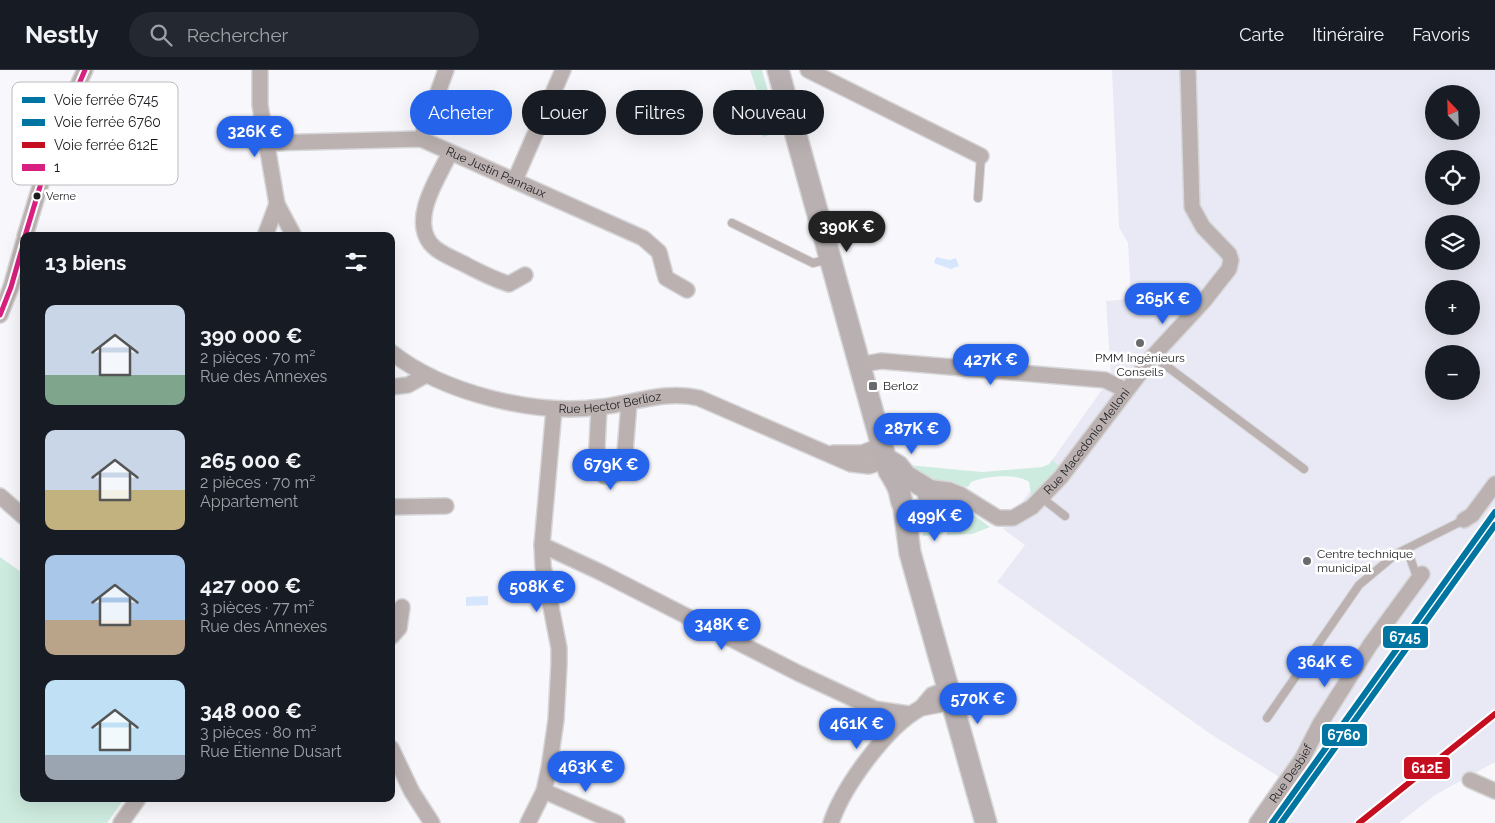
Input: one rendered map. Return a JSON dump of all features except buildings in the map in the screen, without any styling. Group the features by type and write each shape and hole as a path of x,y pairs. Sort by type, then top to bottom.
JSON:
{"main road":[{"path":"778,70 889,471 916,498 918,529 915,568 952,695 961,737 986,823"}],"street":[{"path":"79,82 85,70"},
{"path":"260,70 260,105 277,204 292,232"},
{"path":"421,139 446,70"},
{"path":"515,180 563,70"},
{"path":"808,70 981,156"},
{"name":"Rue Macedonio Melloni","path":"916,498 961,495 977,503 991,515 1005,519 1022,513 1042,498 1061,477 1125,390 1153,356 1203,302 1229,269 1231,260 1224,247 1203,227 1192,207 1188,70"},
{"name":"Rue Justin Pannaux","path":"268,143 421,139 648,241 659,252 666,278 687,290"},
{"path":"450,153 425,207 424,225 430,243 441,252 495,280 509,284 525,274"},
{"path":"26,232 40,185"},
{"path":"266,232 277,204"},
{"path":"0,314 17,291 20,270"},
{"name":"Rue Hector Berlioz","path":"395,355 426,375 451,386 487,397 554,408 600,408 665,395 689,396 829,453 841,460 861,466 874,466 885,453"},
{"path":"859,365 881,361 1105,380 1125,390"},
{"path":"395,387 408,385 426,375"},
{"path":"600,408 596,466 604,476 613,476 621,472 624,466 629,403"},
{"path":"528,823 544,790 556,720 560,664 559,648 543,566 542,545 554,408"},
{"path":"1464,520 1472,515 1495,484"},
{"path":"1,498 20,514"},
{"path":"395,507 446,506"},
{"path":"542,545 600,572 782,665 875,709 915,711"},
{"name":"Rue Desbief","path":"1257,823 1302,759 1320,724 1370,645 1420,577"},
{"path":"395,632 399,628 402,607"},
{"path":"831,823 838,803 855,776 915,711 952,695"},
{"path":"395,756 412,792 432,823"},
{"path":"1470,780 1495,791"},
{"path":"544,790 617,823"},
{"path":"121,823 136,802"}],"lane":[{"path":"978,198 981,156"},
{"path":"732,223 813,263 830,259"},
{"path":"1153,356 1304,469"},
{"path":"1042,498 1065,516"},
{"path":"1267,718 1359,585 1396,554 1464,520"},
{"path":"1406,549 1420,577"}],"shaded area":[{"path":"1112,70 1495,70 1495,762 1435,795 1399,823 1261,823 1289,783 1209,733 997,582 1025,545 1003,529 1111,377 1106,301 1131,299 1128,243 1119,227"}],"green space":[{"path":"750,70 762,70 767,90 757,90"},
{"path":"1052,460 1060,467 1035,496 1031,494 1029,482 1016,477 984,478 971,482 968,487 930,480 908,465 982,472 1042,467 1050,464"},
{"path":"946,503 943,534 923,536 927,517"},
{"path":"952,505 963,507 990,527 972,534 947,535 949,508"},
{"path":"0,557 20,571 20,802 122,802 107,823 0,823"}],"water":[{"path":"936,257 950,260 956,258 959,266 951,269 934,263"},
{"path":"488,596 488,605 466,606 466,597"}],"rail line":[{"name":"6745","path":"1272,823 1495,512"},
{"name":"6760","path":"1281,823 1495,525"},
{"name":"612E","path":"1359,823 1495,714"}],"transit line":[{"name":"1","path":"80,82 85,70"},
{"name":"1","path":"26,232 40,185"},
{"name":"1","path":"0,315 20,256"}],"place":[{"name":"Verne","path":"37,196"},
{"name":"PMM Ingénieurs Conseils","path":"1140,343"},
{"name":"Berloz","path":"873,386"},
{"name":"Centre technique municipal","path":"1307,561"}]}
